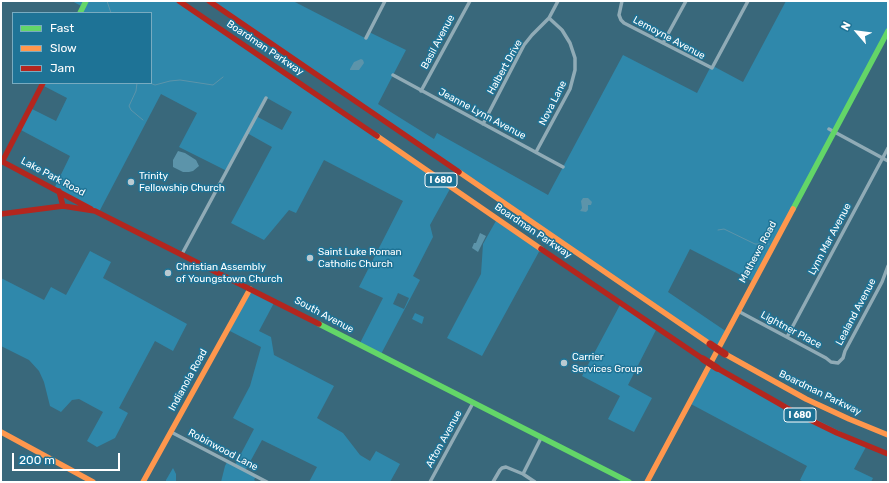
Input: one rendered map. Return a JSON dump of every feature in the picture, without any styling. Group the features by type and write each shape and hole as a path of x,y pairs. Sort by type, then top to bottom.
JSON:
{"main road":[{"path":"80,12 86,1"},
{"name":"Boardman Parkway","path":"179,1 717,368 794,412 837,433 888,454"},
{"name":"Boardman Parkway","path":"209,1 710,344 756,372 806,399 888,436"},
{"name":"Mathews Road","path":"647,482 832,131 888,32"},
{"path":"1,161 42,84"},
{"name":"Lake Park Road","path":"1,161 95,211"},
{"path":"59,191 62,206"},
{"name":"South Avenue","path":"1,214 62,206 95,211 628,482"},
{"name":"Indianola Road","path":"143,482 250,289"},
{"path":"1,432 93,482"}],"street":[{"path":"366,38 385,1"},
{"name":"Basil Avenue","path":"422,91 470,1"},
{"name":"Halbert Drive","path":"483,124 524,45 549,18 558,1"},
{"name":"Lemoyne Avenue","path":"622,1 619,15 624,23 712,68 748,1"},
{"path":"663,43 686,1"},
{"name":"Nova Lane","path":"536,152 570,89 575,70 575,58 570,43 562,30 549,18"},
{"name":"Jeanne Lynn Avenue","path":"392,75 563,167"},
{"path":"182,254 266,98"},
{"path":"832,131 888,161"},
{"name":"Lynn Mar Avenue","path":"787,337 888,148"},
{"name":"Lealand Avenue","path":"836,363 840,362 843,358 845,351 882,282 888,266"},
{"name":"Lightner Place","path":"738,311 831,362 836,363"},
{"name":"Afton Avenue","path":"430,482 473,403"},
{"name":"Robinwood Lane","path":"171,432 267,482"},
{"path":"522,474 541,438"},
{"path":"493,482 500,470 504,467 510,468 535,482"}],"shaded area":[{"path":"72,1 179,1 451,187 430,225 433,237 413,276 420,280 380,356 359,345 383,298 359,287 403,201 324,160 296,213 289,210 264,240 231,223 272,147 247,133 227,171 179,147 197,113 161,94 99,212 54,189 70,156 19,129 30,108 56,121 67,98 42,84 152,84 152,12 80,12 83,7","holes":["267,98 292,112 282,130 256,116","398,293 409,298 404,309 393,304"]},
{"path":"209,1 293,1 365,38 369,32 406,50 378,104 434,139 437,133 548,195 623,55 697,93 710,68 713,66 743,82 786,1 888,1 888,31 754,282 690,249 668,292 727,332 718,349"},
{"path":"361,59 364,63 359,70 350,70 354,62"},
{"path":"178,151 185,153 196,160 199,166 193,171 189,172 183,172 173,167 173,160"},
{"path":"583,198 588,198 592,202 591,205 588,205 588,210 586,212 580,211 582,208 581,201"},
{"path":"497,219 541,248 482,356 447,338 481,274 483,244"},
{"path":"480,233 486,236 478,252 472,248"},
{"path":"90,251 111,262 103,278 187,324 173,351 155,341 119,408 128,413 115,438 97,447 87,441 103,412 79,399 72,400 61,412 50,406 44,382 39,371 29,360 1,346 1,278 44,300 51,287 66,295"},
{"path":"250,289 275,301 259,331 271,337 274,355 334,386 317,418 343,433 360,455 370,461 376,451 400,464 390,482 309,482 317,467 262,440 245,471 256,476 254,480 257,482 221,482 227,462 235,465 254,429 233,418 250,386 261,347 228,330"},
{"path":"621,303 657,328 628,385 652,398 634,432 608,419 620,396 582,376"},
{"path":"415,313 424,317 422,324 412,319"},
{"path":"710,364 728,375 867,445 854,469 873,478 871,482 804,482 800,480 807,466 689,403"},
{"path":"173,468 176,474 176,482 166,482 166,480"}],"waterway":[{"path":"107,1 111,12"},
{"path":"152,84 155,85 180,80 213,85 223,77"},
{"path":"137,84 136,91 129,106 131,110 143,120"},
{"path":"718,230 724,229 755,244 769,244"}],"traffic: fast":[{"path":"80,12 86,1"},
{"path":"793,209 888,31"},
{"path":"319,324 629,482"}],"traffic: slow":[{"path":"377,136 541,249"},
{"path":"459,172 710,344"},
{"path":"647,482 793,209"},
{"path":"143,482 250,289"},
{"path":"725,354 806,399 888,435"},
{"path":"1,432 93,482"}],"traffic: jam":[{"path":"179,1 377,136"},
{"path":"209,1 459,172"},
{"path":"2,162 42,84"},
{"path":"1,161 91,209"},
{"path":"59,191 63,206"},
{"path":"1,214 63,206 95,211 319,324"},
{"path":"541,249 703,359"},
{"path":"710,344 725,354"},
{"path":"703,359 717,368"},
{"path":"717,368 794,412 837,433 888,454"}],"place":[{"name":"Trinity Fellowship Church","path":"131,182"},
{"name":"Saint Luke Roman Catholic Church","path":"310,258"},
{"name":"Christian Assembly of Youngstown Church","path":"168,273"},
{"name":"Carrier Services Group","path":"564,363"}]}
